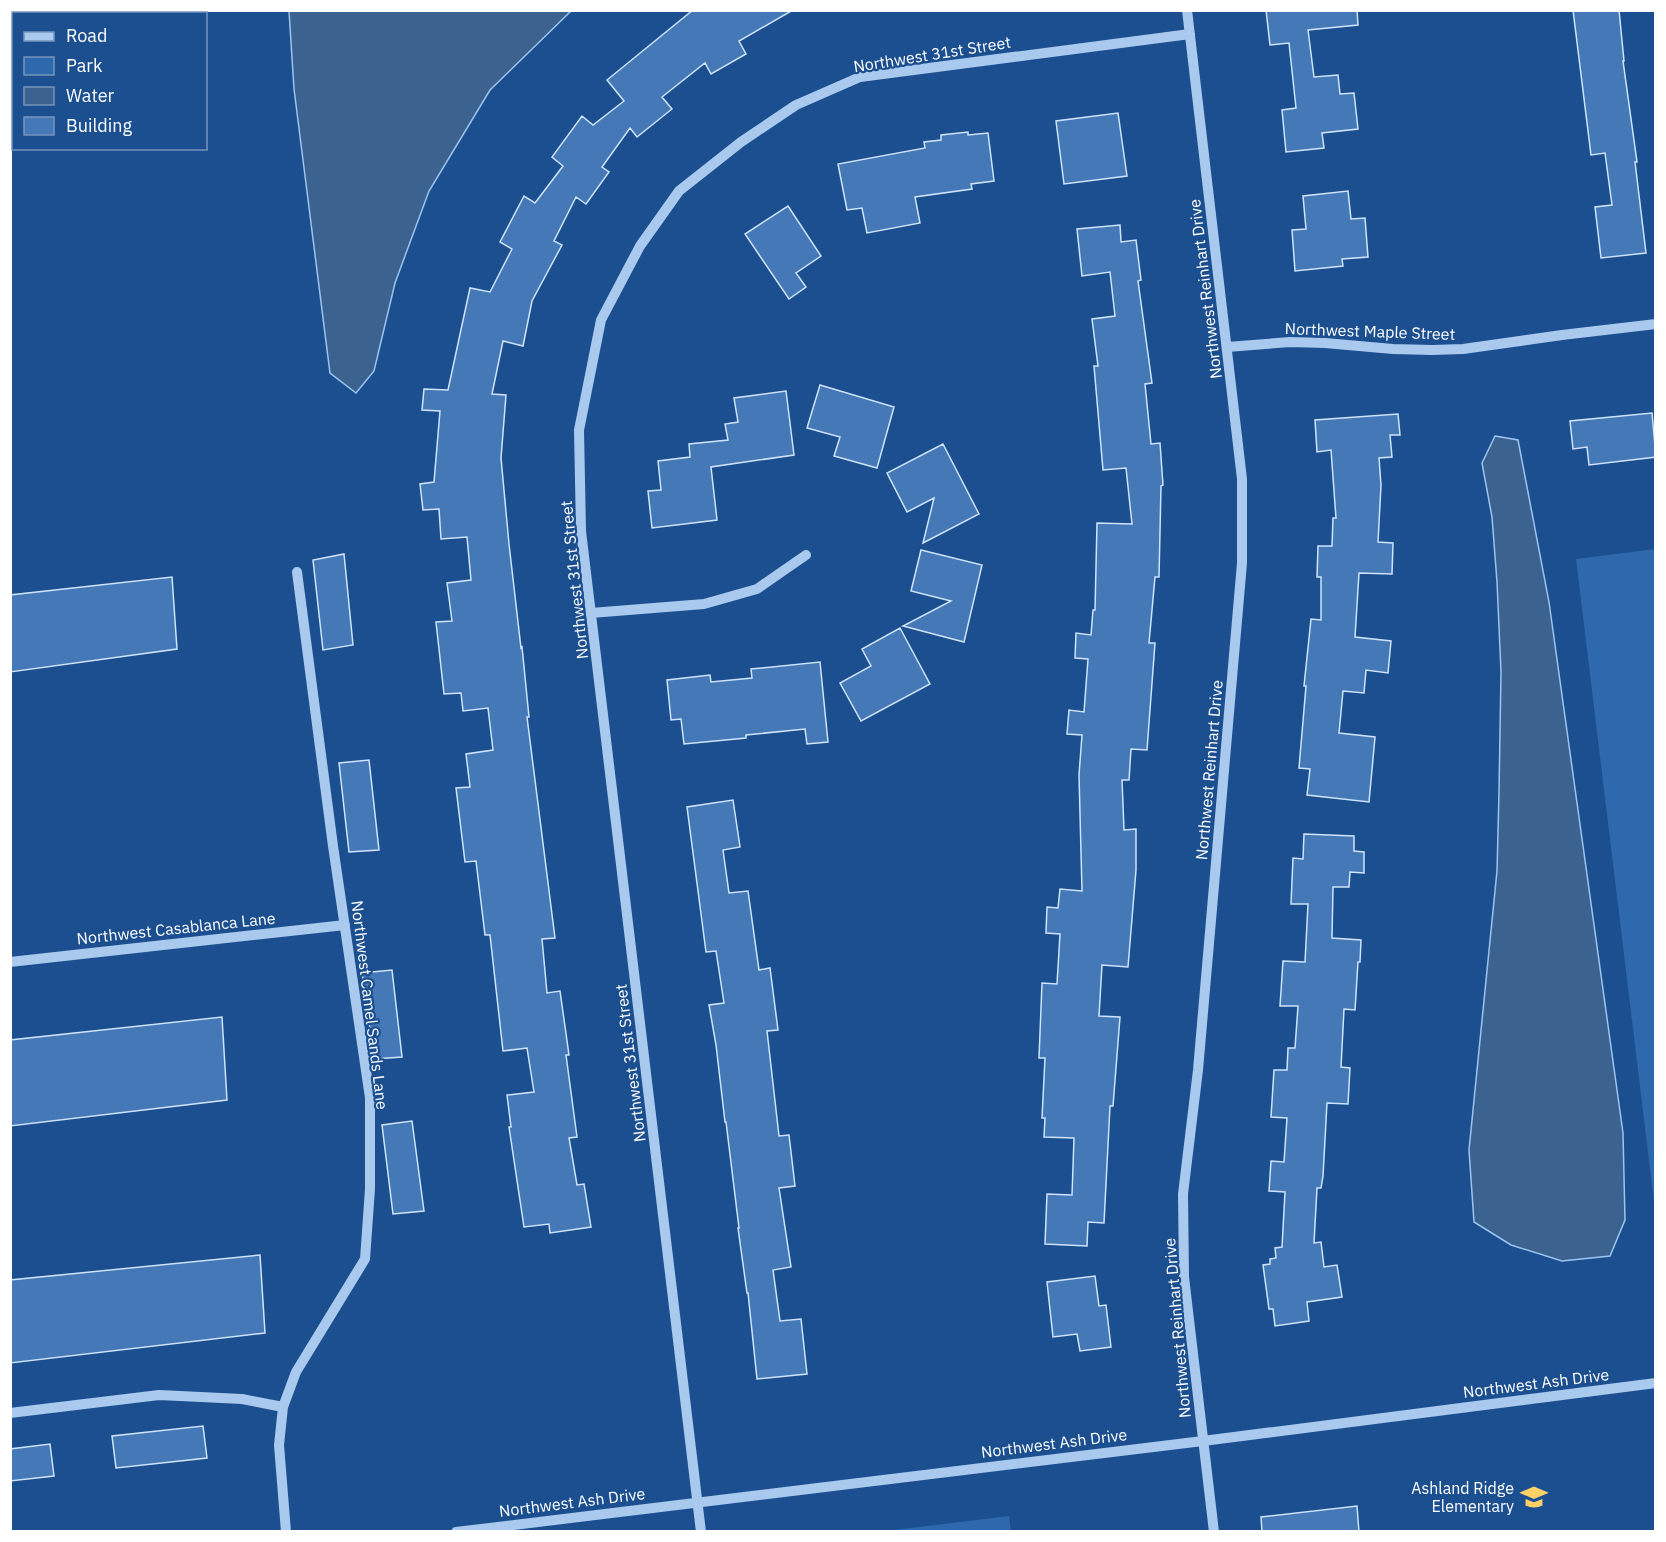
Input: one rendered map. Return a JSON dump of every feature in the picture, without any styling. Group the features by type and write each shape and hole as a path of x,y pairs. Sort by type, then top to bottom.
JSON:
{"street":[{"name":"Northwest Reinhart Drive","path":"1187,10 1242,479 1242,563 1198,1070 1183,1194 1184,1277 1214,1532"},
{"name":"Northwest 31st Street","path":"701,1532 581,531 579,430 601,320 640,246 679,190 741,142 796,105 860,77 1190,34"},
{"name":"Northwest Maple Street","path":"1227,347 1290,342 1403,349 1453,349 1656,324"},
{"path":"591,613 704,604 757,589 806,555"},
{"name":"Northwest Camel Sands Lane","path":"286,1532 279,1444 283,1407 296,1372 364,1259 370,1189 370,1098 297,572"},
{"name":"Northwest Casablanca Lane","path":"10,962 345,925"},
{"name":"Northwest Ash Drive","path":"456,1532 1656,1383"},
{"path":"10,1413 159,1395 242,1399 283,1407"}],"green space":[{"path":"1656,549 1655,1210 1576,559"},
{"path":"1009,1516 1011,1531 886,1531"}],"water":[{"path":"289,11 571,11 490,90 429,191 395,283 374,371 356,393 330,373 294,89"},
{"path":"1495,436 1518,440 1549,602 1623,1133 1625,1220 1610,1256 1562,1261 1511,1245 1474,1222 1469,1150 1497,871 1501,672 1492,517 1482,463"}],"building":[{"path":"693,10 793,10 739,41 746,54 711,74 705,63 662,97 672,109 637,137 630,128 602,167 609,172 586,204 576,197 554,241 562,245 532,301 523,346 503,341 492,394 506,395 501,458 522,647 529,717 527,717 555,938 542,939 547,993 560,991 577,1137 569,1138 577,1185 584,1184 591,1227 550,1233 549,1224 524,1227 509,1127 511,1127 507,1095 534,1092 527,1048 503,1051 490,935 485,935 476,861 465,862 456,788 470,787 466,754 493,750 488,708 463,711 461,693 444,694 436,622 452,621 447,583 471,580 467,537 441,539 439,509 423,510 420,484 434,482 440,411 422,410 424,389 448,390 470,288 490,292 512,249 500,242 524,196 535,203 563,166 552,157 582,116 593,125 624,101 607,80"},
{"path":"1266,10 1357,10 1358,25 1308,30 1314,77 1338,75 1340,94 1354,93 1358,129 1322,133 1324,148 1286,152 1282,110 1296,108 1289,43 1270,45"},
{"path":"1573,10 1619,10 1646,253 1601,258 1595,207 1612,205 1605,153 1591,155"},
{"path":"1118,113 1127,176 1064,184 1056,121"},
{"path":"968,132 968,135 988,133 994,181 971,184 972,189 915,197 920,223 867,233 862,208 847,210 838,164 925,148 924,142 941,140 941,135"},
{"path":"1348,191 1351,219 1365,218 1368,257 1342,259 1343,266 1295,271 1292,230 1306,229 1303,196"},
{"path":"788,206 821,256 796,273 806,287 789,299 745,234"},
{"path":"1120,225 1121,242 1136,240 1141,280 1138,281 1152,383 1145,384 1151,444 1160,443 1163,485 1161,486 1159,577 1155,577 1149,643 1155,643 1147,750 1131,749 1129,780 1122,780 1124,830 1136,829 1136,870 1128,967 1102,965 1099,1016 1120,1017 1113,1106 1110,1106 1104,1223 1088,1222 1087,1246 1045,1244 1047,1194 1072,1195 1074,1138 1044,1137 1045,1118 1042,1118 1045,1058 1039,1058 1042,983 1057,984 1060,934 1046,933 1047,907 1058,908 1060,889 1082,891 1079,775 1082,735 1067,734 1069,710 1084,712 1088,659 1075,658 1076,633 1091,635 1093,610 1095,610 1097,523 1132,524 1126,468 1103,470 1094,366 1098,366 1092,319 1115,316 1110,272 1082,276 1077,229"},
{"path":"820,385 894,407 877,468 834,456 840,437 807,428"},
{"path":"786,391 794,455 711,467 717,520 652,528 648,491 661,490 658,461 690,457 689,444 728,440 725,424 738,422 734,398"},
{"path":"1652,413 1656,457 1589,465 1587,447 1573,449 1570,421"},
{"path":"1398,414 1400,435 1390,435 1392,457 1379,458 1381,485 1378,542 1393,543 1392,574 1359,573 1355,637 1391,641 1388,673 1366,670 1364,693 1343,691 1339,733 1375,737 1369,802 1307,795 1310,769 1299,768 1311,619 1321,620 1321,577 1317,577 1318,546 1332,546 1333,518 1336,518 1331,450 1317,452 1315,420"},
{"path":"943,444 979,514 923,543 934,498 907,512 887,473"},
{"path":"921,550 982,565 964,642 903,626 951,601 911,591"},
{"path":"344,554 353,645 323,650 313,560"},
{"path":"172,577 177,649 10,672 10,595"},
{"path":"900,628 930,684 861,721 840,683 871,666 862,649"},
{"path":"820,662 828,742 807,744 805,729 684,744 681,719 671,720 667,680 710,675 711,682 752,678 751,669"},
{"path":"369,760 379,850 349,852 339,763"},
{"path":"733,800 740,847 723,850 729,893 748,891 759,970 770,968 778,1030 767,1031 779,1136 789,1135 795,1186 779,1188 791,1267 773,1270 780,1321 801,1319 807,1374 757,1379 748,1293 709,1005 724,1003 716,951 706,952 687,807"},
{"path":"1304,834 1354,836 1354,851 1364,852 1364,873 1350,872 1349,887 1333,887 1332,938 1361,940 1360,962 1358,962 1355,1010 1344,1009 1341,1067 1350,1068 1348,1104 1327,1103 1323,1176 1321,1188 1317,1188 1314,1243 1321,1242 1324,1267 1337,1265 1342,1297 1307,1302 1309,1321 1275,1326 1273,1309 1269,1309 1263,1265 1270,1264 1270,1259 1276,1258 1275,1248 1282,1247 1285,1192 1269,1191 1271,1161 1284,1162 1287,1118 1271,1117 1274,1070 1287,1070 1288,1048 1295,1048 1298,1006 1280,1006 1283,961 1305,962 1308,904 1291,904 1293,858 1303,859"},
{"path":"392,970 402,1057 374,1059 362,973"},
{"path":"222,1017 227,1100 10,1126 10,1040"},
{"path":"412,1121 424,1211 393,1214 382,1125"},
{"path":"260,1255 265,1333 10,1363 10,1280"},
{"path":"1095,1276 1099,1306 1106,1305 1111,1347 1080,1351 1077,1334 1053,1337 1047,1282"},
{"path":"203,1426 207,1458 116,1468 112,1436"},
{"path":"50,1444 54,1476 10,1481 10,1449"},
{"path":"1357,1506 1359,1532 1262,1532 1261,1517"}],"place":[{"name":"Ashland Ridge Elementary","path":"1534,1497"}]}
